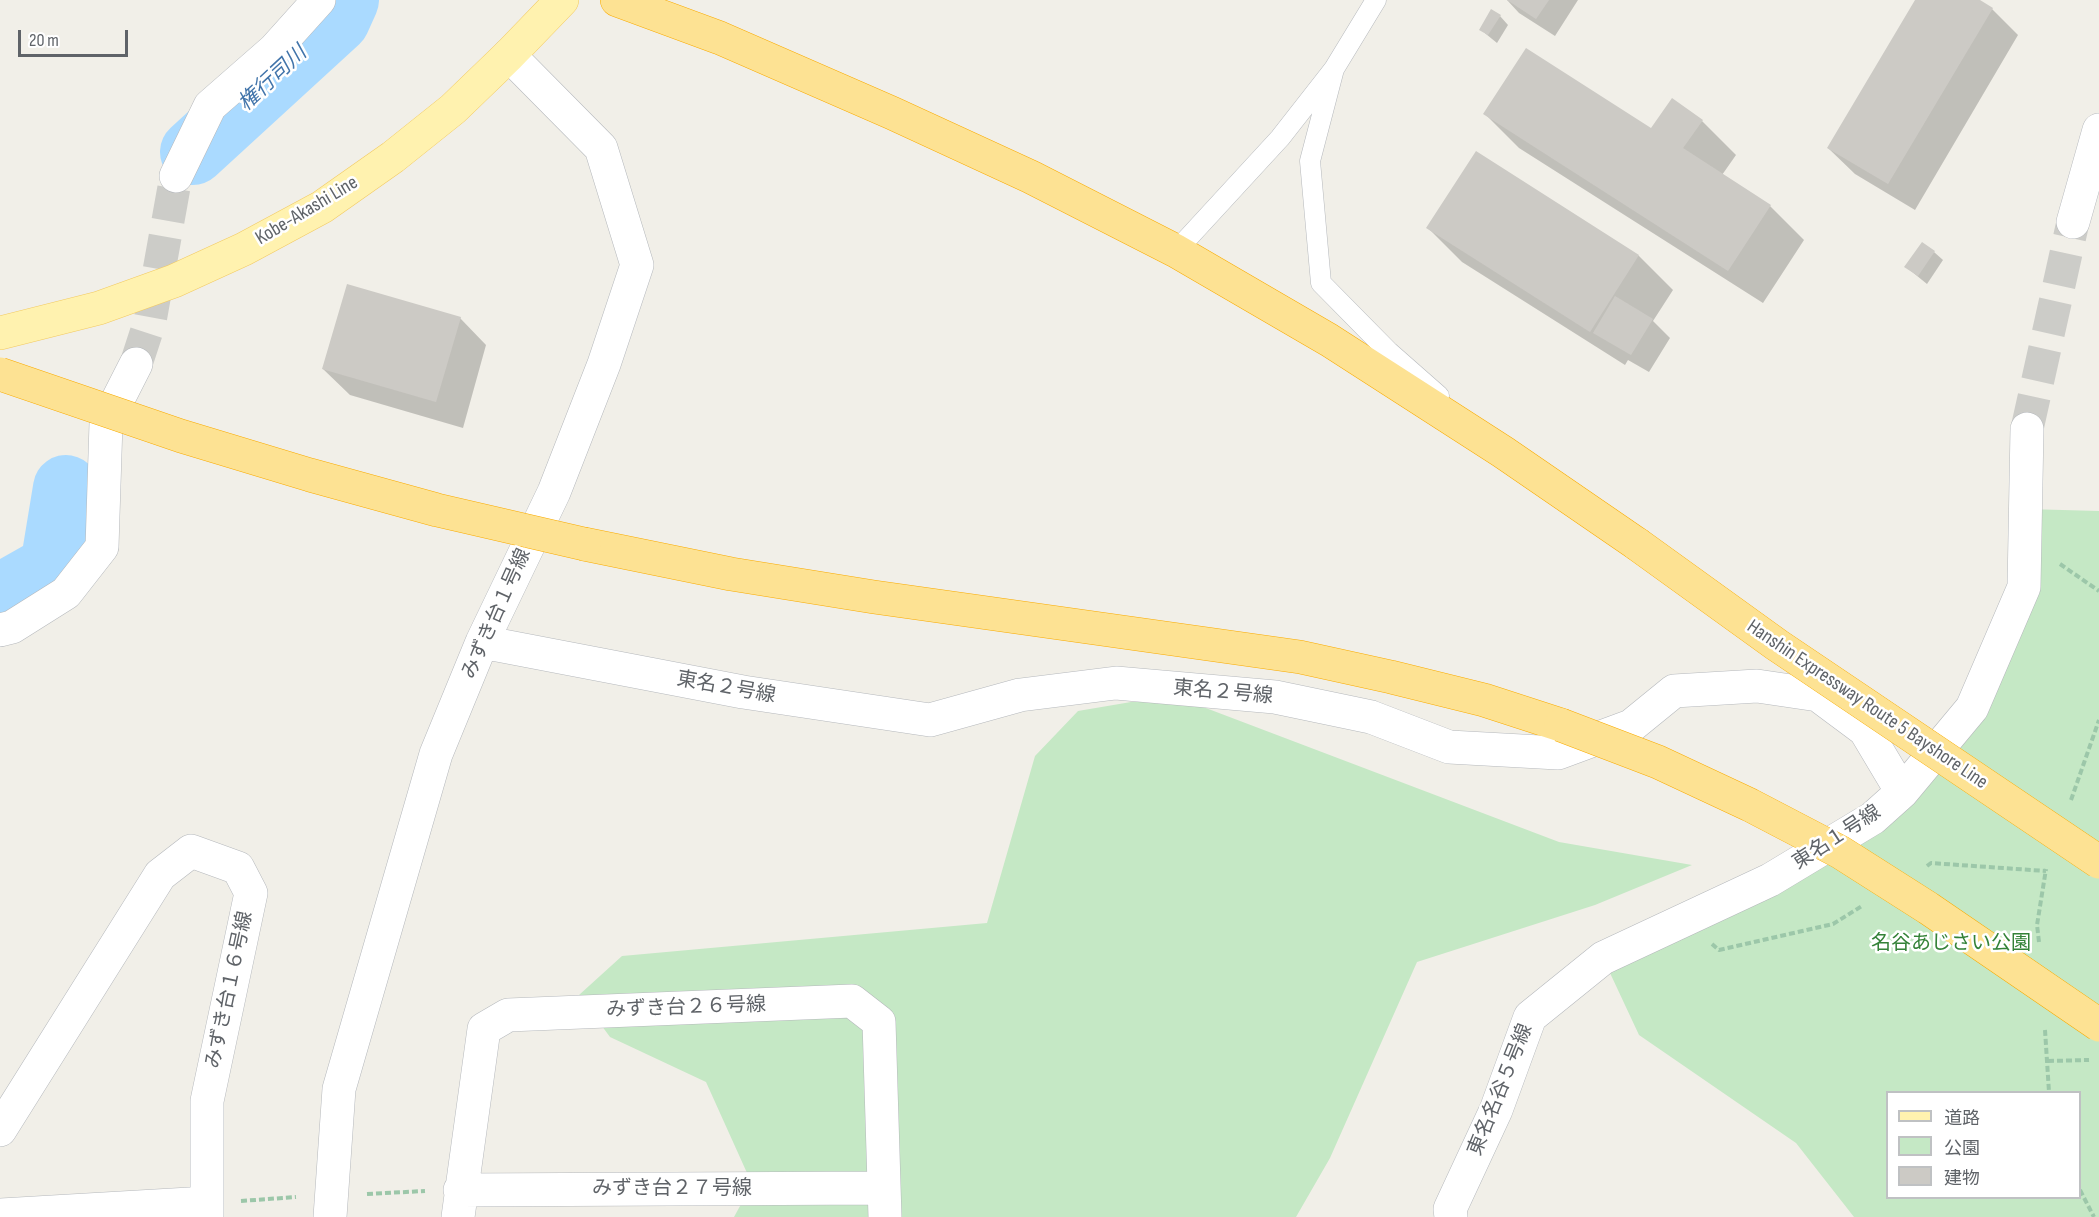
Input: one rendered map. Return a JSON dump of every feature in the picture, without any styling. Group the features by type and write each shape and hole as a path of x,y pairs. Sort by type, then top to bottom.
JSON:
{"highway":[{"name":"Hanshin Expressway Route 5 Bayshore Line","path":"617,0 720,38 892,113 1031,177 1176,251 1329,340 1503,452 1637,544 1787,652 2099,862"},
{"path":"0,374 181,436 310,475 437,510 584,544 731,573 874,597 1300,657 1484,700 1561,725 1658,762 1750,805 1839,852 1928,908 2099,1025"}],"main road":[{"name":"Kobe-Akashi Line","path":"0,333 99,308 174,281 244,249 322,207 393,158 453,109 562,0"}],"street":[{"path":"176,176 210,106 274,50 319,0"},
{"name":"みずき台１号線","path":"331,1206 339,1089 436,754 482,642 554,492 604,364 637,265 601,148 509,55"},
{"path":"2073,222 2099,130"},
{"path":"0,630 12,627 66,593 102,547 106,423 136,364"},
{"name":"東名１号線","path":"1603,958 1770,880 1873,818 1902,792 1972,708 2024,587 2027,429"},
{"name":"東名２号線","path":"482,642 743,693 930,720 1020,696 1116,683 1275,697 1371,717 1449,747 1558,753 1631,726 1674,691 1757,686 1818,695 1864,730 1902,792"},
{"name":"みずき台１６号線","path":"0,1130 160,875 191,851 238,868 251,893 207,1101 207,1210"},
{"name":"東名名谷５号線","path":"1450,1217 1450,1209 1496,1110 1530,1017 1603,958"},
{"name":"みずき台２６号線","path":"459,1203 484,1029 508,1015 852,1002 879,1022 885,1202"},
{"name":"みずき台２７号線","path":"459,1203 885,1202"},
{"path":"0,1215 207,1210"}],"lane":[{"path":"1176,251 1280,138 1334,69 1376,0"},
{"path":"1334,69 1310,161 1322,283 1389,352 1503,452"}],"path":[{"path":"2068,807 2099,720"},
{"path":"2039,948 2037,925 2049,861"},
{"path":"2045,1027 2049,1091"},
{"path":"2048,1061 2099,1060"},
{"path":"2081,1194 2094,1217"},
{"path":"207,1210 459,1203"}],"green space":[{"name":"名谷あじさい公園","path":"2026,509 2099,511 2099,1217 1854,1217 1796,1143 1639,1035 1603,958 1873,818 1972,708 2024,587"},
{"path":"1131,702 1190,702 1559,842 1692,865 1595,905 1417,962 1330,1158 1296,1217 734,1217 752,1184 706,1082 610,1037 579,995 622,956 987,923 1035,756 1078,711"}],"building":[{"path":"1507,0 1549,0 1536,19"},
{"path":"1915,0 1980,0 1993,8 1888,184 1827,148"},
{"path":"1491,9 1501,15 1488,35 1479,30"},
{"path":"1526,48 1651,128 1672,98 1703,120 1683,148 1771,205 1728,271 1483,114"},
{"path":"1476,151 1639,255 1590,332 1426,228"},
{"path":"1922,242 1935,251 1918,276 1904,267"},
{"path":"347,284 461,317 436,402 322,369"},
{"path":"1615,296 1653,319 1631,355 1593,333"}],"waterway":[{"name":"権行司川","path":"193,152 337,20 346,0"},
{"name":"権行司川","path":"0,597 53,567 66,488"}],"tunnel":[{"path":"136,364 150,321 176,176"},
{"path":"2027,429 2073,222"}]}
